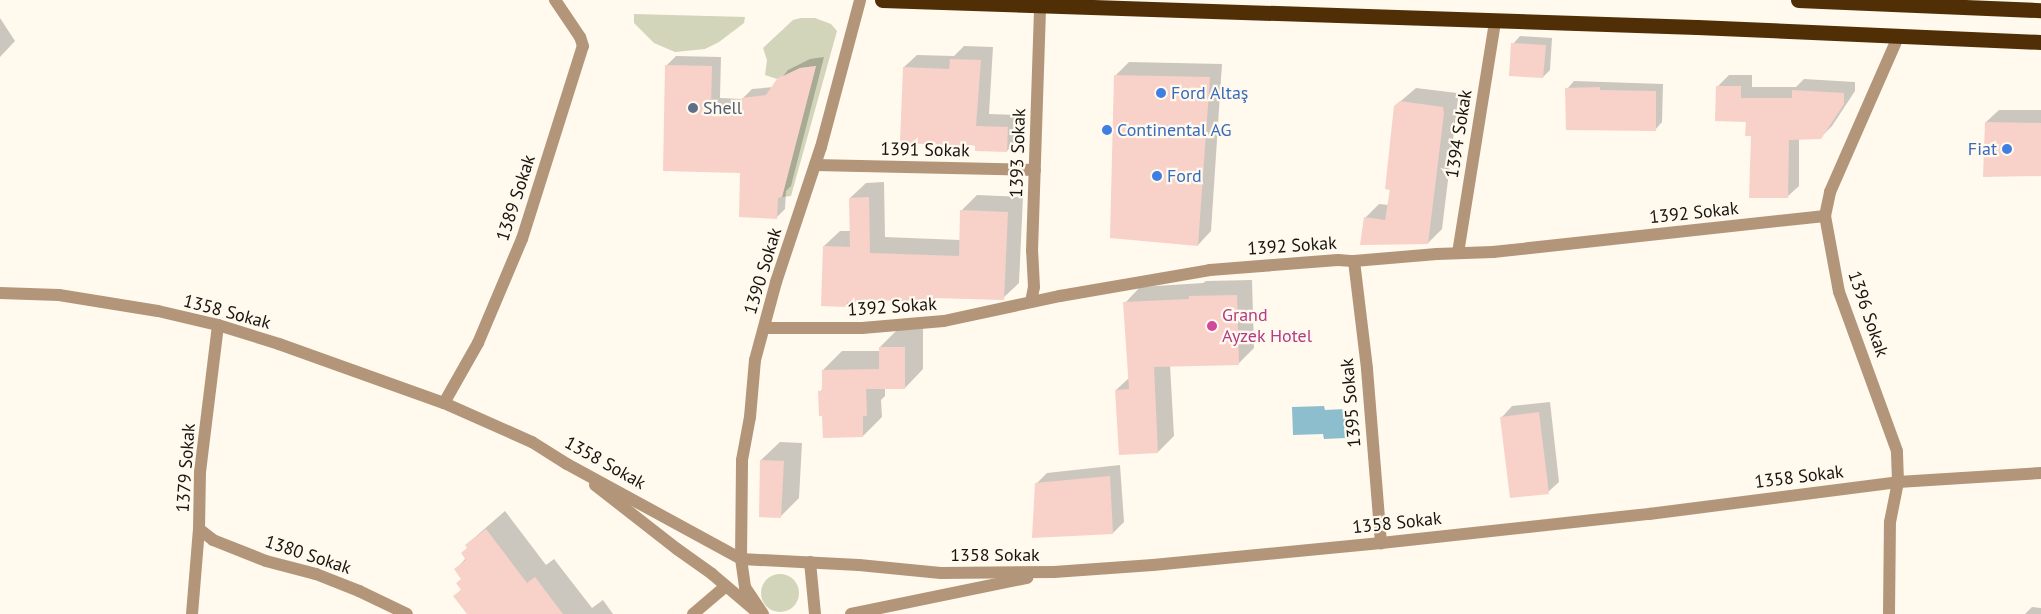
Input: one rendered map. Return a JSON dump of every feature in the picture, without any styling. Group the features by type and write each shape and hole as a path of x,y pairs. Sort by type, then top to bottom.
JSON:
{"highway":[{"path":"882,0 1495,20 2041,42"},
{"path":"1798,0 1932,3 2041,10"}],"street":[{"name":"1389 Sokak","path":"444,403 478,343 522,239 583,46 580,36 555,0"},
{"name":"1390 Sokak","path":"763,614 745,587 741,559 742,460 750,417 755,360 776,282 815,164 860,0"},
{"name":"1393 Sokak","path":"1031,302 1034,287 1032,251 1040,5"},
{"name":"1394 Sokak","path":"1458,253 1495,20"},
{"name":"1396 Sokak","path":"1889,614 1890,522 1898,482 1897,450 1839,292 1825,216 1830,192 1898,36"},
{"name":"1391 Sokak","path":"815,164 1035,170"},
{"name":"1392 Sokak","path":"764,328 862,328 944,321 1031,302 1210,270 1338,260 1354,261 1493,252 1825,216"},
{"name":"1395 Sokak","path":"1354,261 1367,369 1381,543"},
{"name":"1358 Sokak","path":"0,292 59,295 158,312 218,326 279,344 444,403 532,442 567,464 741,559 810,562 941,573 1054,572 1153,566 1649,514 1898,482 2041,473"},
{"name":"1379 Sokak","path":"192,614 199,529 200,472 218,326"},
{"path":"567,464 726,586 759,614"},
{"name":"1380 Sokak","path":"199,529 214,540 266,561 325,577 360,591 407,614"},
{"path":"810,562 815,614"},
{"path":"851,614 1054,572"},
{"path":"693,614 726,586"}],"green space":[{"path":"634,14 745,17 744,23 719,42 705,49 675,52 654,43 634,23"},
{"path":"815,18 831,24 837,31 791,196 782,197 816,66 800,68 777,79 765,75 767,60 763,48 793,20"},
{"path":"780,574 793,580 799,593 793,606 780,612 767,606 761,593 767,580"}],"water":[{"path":"1324,406 1325,410 1345,409 1346,438 1324,439 1323,434 1293,435 1292,407"}],"building":[{"path":"1511,43 1546,45 1543,78 1509,76"},
{"path":"950,59 981,60 976,126 1008,127 1007,152 975,151 975,146 900,143 903,67 949,69"},
{"path":"665,65 712,66 711,107 741,108 742,98 766,95 777,79 800,68 816,66 782,197 778,198 777,219 739,217 740,173 663,171"},
{"name":"Ford","path":"1114,75 1210,77 1198,246 1110,238"},
{"path":"1716,86 1741,86 1741,98 1792,98 1792,90 1844,93 1844,104 1821,139 1789,140 1788,198 1749,198 1751,136 1745,136 1746,122 1715,121"},
{"path":"1600,87 1600,90 1656,91 1656,131 1566,130 1565,88"},
{"path":"1400,101 1443,107 1444,113 1428,244 1360,245 1364,217 1385,220 1390,190 1385,189 1394,106"},
{"name":"Fiat","path":"1985,122 2041,123 2041,176 1983,177"},
{"path":"869,197 870,253 959,256 960,210 1008,212 1004,300 934,298 934,302 866,300 866,303 847,302 847,307 821,306 823,246 850,247 849,198"},
{"path":"1237,295 1239,365 1154,367 1158,453 1119,455 1115,390 1129,389 1123,302 1189,299 1189,296"},
{"path":"879,347 905,347 905,389 866,389 867,416 863,416 863,437 823,438 822,416 819,416 818,391 822,391 822,370 879,369"},
{"path":"1539,412 1549,494 1510,498 1500,417"},
{"path":"760,460 784,461 781,518 759,517"},
{"path":"1110,476 1113,534 1032,538 1035,483"},
{"path":"486,529 527,583 535,577 563,614 467,614 453,596 461,590 456,583 461,579 454,569 466,560 461,553 467,548 465,545"}],"place":[{"name":"Ford Altaş","path":"1161,93"},
{"name":"Shell","path":"693,108"},
{"name":"Continental AG","path":"1107,130"},
{"name":"Fiat","path":"2007,149"},
{"name":"Ford","path":"1157,176"},
{"name":"Grand Ayzek Hotel","path":"1212,326"}]}
